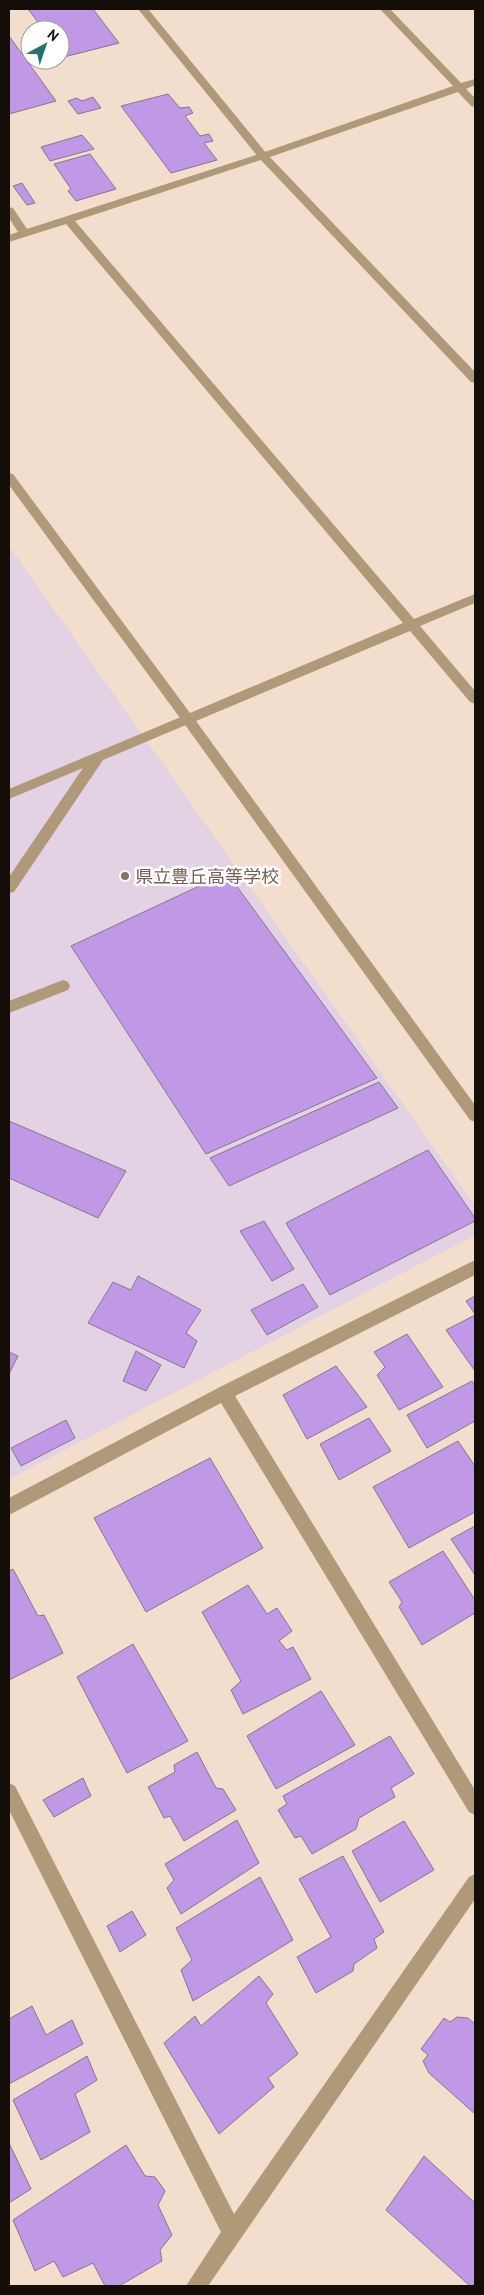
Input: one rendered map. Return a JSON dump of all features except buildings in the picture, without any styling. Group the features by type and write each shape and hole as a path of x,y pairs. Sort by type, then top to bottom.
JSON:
{"street":[{"path":"143,9 263,156 475,379"},
{"path":"385,9 475,104"},
{"path":"9,239 263,156 475,82"},
{"path":"9,210 24,233"},
{"path":"68,220 475,698"},
{"path":"9,478 188,719 475,1116"},
{"path":"9,794 475,598"},
{"path":"9,888 99,756"},
{"path":"9,1007 63,986"},
{"path":"9,1507 224,1393 475,1267"},
{"path":"224,1393 475,1806"},
{"path":"9,1792 232,2234"},
{"path":"196,2286 475,1883"}],"shaded area":[{"name":"県立豊丘高等学校","path":"9,546 475,1206 475,1235 9,1479"}],"place":[{"name":"県立豊丘高等学校","path":"125,876"}]}
